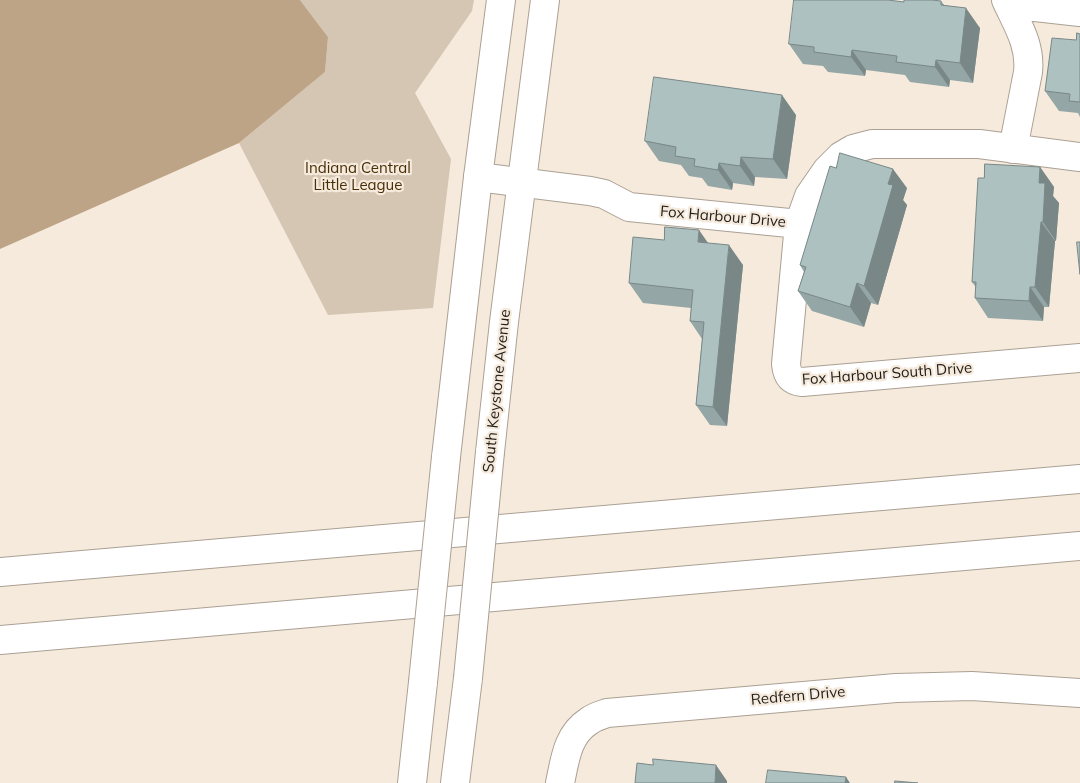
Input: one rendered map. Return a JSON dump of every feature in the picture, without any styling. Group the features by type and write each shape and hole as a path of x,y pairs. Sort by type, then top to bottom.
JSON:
{"main road":[{"path":"412,783 446,457 478,177 501,0"},
{"name":"South Keystone Avenue","path":"455,783 468,678 490,452 521,183 545,0"},
{"path":"1007,2 1070,7"},
{"path":"1007,2 1023,34 1028,51 1029,64 1013,149"},
{"name":"Fox Harbour Drive","path":"478,177 590,191 604,194 629,207 799,224 810,196 823,175 836,160 853,149 872,144 979,144 1080,157"},
{"name":"Fox Harbour South Drive","path":"799,224 786,364 788,375 792,379 802,382 1080,358"},
{"path":"0,572 1080,480"},
{"path":"0,640 1080,546"},
{"name":"Redfern Drive","path":"560,783 568,746 574,734 589,721 607,712 896,688 972,686 1080,693"}],"green space":[{"name":"Indiana Central Little League","path":"300,0 474,0 472,11 415,93 451,159 433,308 328,315 239,143 325,72 328,37"}],"shaded area":[{"path":"0,0 300,0 328,37 325,72 239,143 0,249"}],"building":[{"path":"794,0 888,0 904,2 904,0 932,0 941,1 941,5 966,8 960,63 936,60 935,67 896,62 897,56 852,50 851,57 814,52 814,47 789,44"},
{"path":"1077,33 1080,34 1080,102 1069,101 1070,94 1045,91 1052,38 1076,40"},
{"path":"654,77 782,95 773,159 741,157 740,166 719,163 718,170 694,166 695,159 675,156 676,147 645,141"},
{"path":"840,153 893,169 888,184 893,185 864,286 857,283 850,307 798,291 806,267 800,265 830,166 836,168"},
{"path":"985,164 1040,167 1039,183 1045,183 1043,222 1041,222 1035,287 1030,287 1029,301 975,298 976,282 972,282 978,178 984,178"},
{"path":"665,227 699,230 698,242 729,245 713,407 696,405 704,322 690,321 693,290 629,283 633,237 664,240"},
{"path":"1077,242 1080,242 1080,274"},
{"path":"653,759 716,765 715,783 635,783 637,763 653,765"},
{"path":"768,770 846,777 845,783 766,783"},
{"path":"895,781 918,783 895,783"}]}
